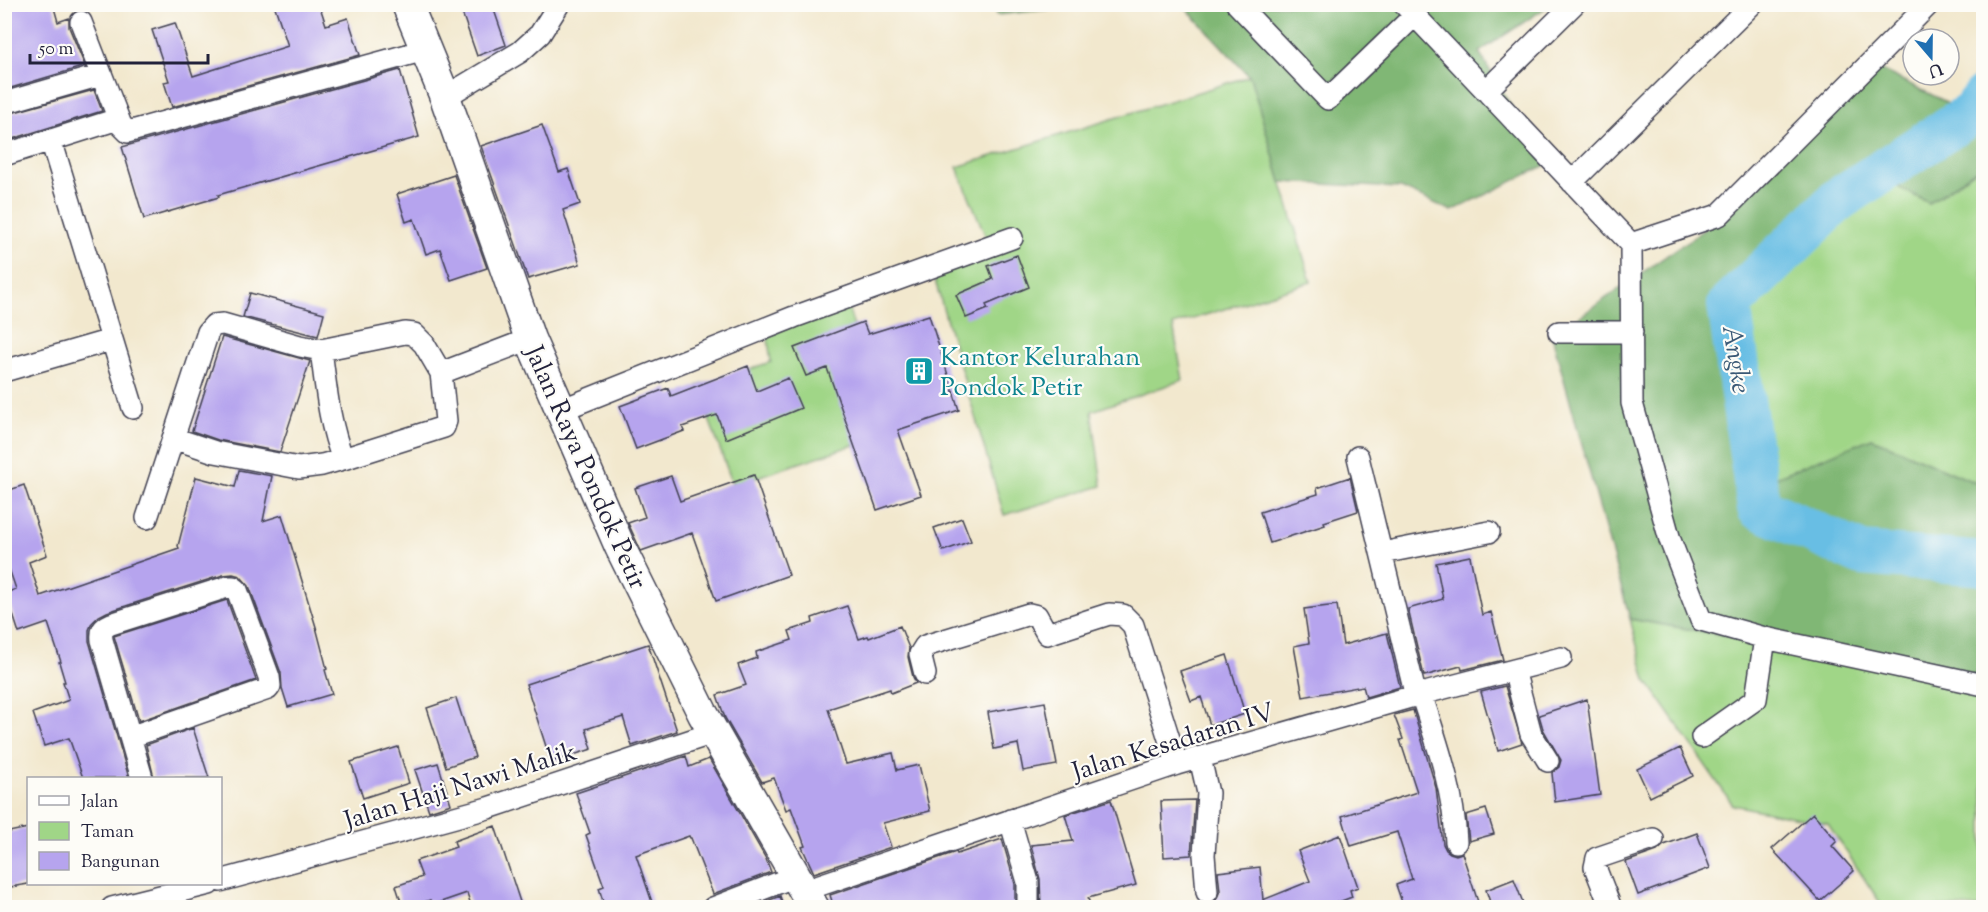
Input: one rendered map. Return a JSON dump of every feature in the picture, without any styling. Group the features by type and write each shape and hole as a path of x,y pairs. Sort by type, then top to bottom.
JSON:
{"main road":[{"name":"Jalan Raya Pondok Petir","path":"408,4 445,97 530,339 620,547 713,733 805,891"}],"street":[{"path":"445,97 520,52 540,34 559,4"},
{"path":"1237,4 1328,99 1409,10 1631,244 1632,403 1670,540 1701,620 1765,638 1983,685"},
{"path":"1486,91 1574,4"},
{"path":"1572,182 1752,4"},
{"path":"1631,244 1719,215 1929,4"},
{"path":"81,22 118,119 124,130 128,132 425,50"},
{"path":"4,103 101,75"},
{"path":"4,155 118,119"},
{"path":"51,140 133,408"},
{"path":"561,410 794,317 1012,237"},
{"path":"147,518 173,438 208,332 214,325 223,324 321,350 405,333 414,334 424,344 441,374 446,421 444,427 322,465 299,468 215,452 173,438"},
{"path":"1559,332 1632,332"},
{"path":"441,374 530,339"},
{"path":"4,371 111,340"},
{"path":"321,350 330,418 343,459"},
{"path":"1358,457 1419,696 1443,761 1455,823 1456,842"},
{"path":"1382,553 1489,532"},
{"path":"130,737 268,689 269,677 237,590 233,587 104,627 101,631 102,640 130,737 142,777"},
{"path":"925,674 920,654 922,648 927,645 1029,614 1037,616 1047,634 1109,614 1123,615 1133,625 1176,764"},
{"path":"1702,737 1756,699 1765,638"},
{"name":"Jalan Kesadaran IV","path":"713,908 805,891 1176,764 1561,658"},
{"path":"1514,670 1531,734 1548,761"},
{"name":"Jalan Haji Nawi Malik","path":"222,879 488,808 713,733"},
{"path":"1200,758 1208,793 1204,855 1207,892"},
{"path":"1010,820 1028,882 1028,908"},
{"path":"1611,908 1595,867 1597,858 1653,839"},
{"path":"112,908 135,905 175,888 200,885"}],"green space":[{"path":"994,4 1089,4 1089,5 997,15"},
{"path":"1183,5 1550,5 1479,52 1546,165 1452,211 1401,188 1281,182 1250,77"},
{"path":"1871,65 1901,80 1901,87 1916,87 1983,120 1983,165 1929,203 1881,178 1755,275 1722,338 1771,479 1872,438 1983,486 1983,675 1936,672 1630,619 1552,336 1706,228"},
{"path":"1250,76 1311,282 1173,325 1183,380 1092,411 1102,486 1004,515 931,267 990,247 957,167"},
{"path":"1983,165 1983,486 1872,438 1771,480 1722,338 1755,275 1882,178 1929,203"},
{"path":"845,297 887,434 733,485 697,386 771,362 766,324"},
{"path":"1630,619 1936,672 1983,675 1983,907 1883,907 1828,824 1733,805 1646,680"}],"building":[{"path":"4,4 53,4 58,22 69,18 69,27 85,66 4,90"},
{"path":"274,4 319,4 326,25 348,18 360,55 172,107 164,82 169,81 152,30 175,23 193,76 288,46"},
{"path":"459,4 492,4 506,45 477,56"},
{"path":"400,70 419,137 218,195 219,197 144,219 122,147"},
{"path":"94,90 102,111 9,140 4,128 4,115"},
{"path":"542,125 559,172 568,169 580,204 563,210 580,264 528,279 481,146"},
{"path":"454,175 487,268 451,280 440,249 426,254 414,219 406,222 397,194"},
{"path":"1017,255 1029,287 986,305 988,309 966,318 956,295 993,279 988,266"},
{"path":"250,293 324,313 318,336 243,317"},
{"path":"929,315 959,410 898,430 921,495 877,510 827,368 806,376 794,348 863,322 868,334"},
{"path":"222,337 310,361 280,452 218,440 192,431"},
{"path":"748,366 757,391 788,378 801,408 726,439 717,415 682,427 684,431 636,449 620,406 668,388 671,396"},
{"path":"239,470 272,476 263,521 282,515 316,627 332,694 288,707 282,688 281,673 249,586 240,576 223,575 107,612 92,623 89,630 89,641 129,777 83,777 69,738 44,746 33,713 69,700 63,682 65,682 59,662 61,662 48,623 19,633 6,593 16,589 4,554 4,492 24,485 47,555 29,562 40,596 179,548 196,477 235,487"},
{"path":"754,475 789,575 716,601 692,533 641,551 628,523 645,517 635,488 671,476 680,501"},
{"path":"1350,477 1358,511 1324,522 1325,525 1270,543 1260,512 1318,494 1317,488"},
{"path":"962,518 971,541 943,551 934,528"},
{"path":"1470,556 1482,615 1491,612 1503,660 1462,670 1461,666 1424,676 1408,609 1443,599 1436,563"},
{"path":"227,600 256,680 139,721 114,636"},
{"path":"1337,605 1343,645 1387,633 1400,687 1366,697 1363,686 1303,697 1294,646 1309,643 1304,609"},
{"path":"847,606 859,639 868,636 869,638 900,626 909,648 908,657 916,683 891,693 890,689 828,709 846,764 893,753 897,770 919,765 930,811 883,823 891,847 814,873 802,847 805,846 791,808 786,810 774,778 762,782 725,718 717,695 746,685 738,665 757,658 756,652 792,640 789,631 813,623 812,618"},
{"path":"648,644 677,731 632,746 623,717 586,729 592,749 551,762 526,684"},
{"path":"1227,655 1245,714 1210,725 1201,697 1191,701 1180,671"},
{"path":"1505,686 1522,743 1498,751 1481,692"},
{"path":"456,698 475,757 446,767 427,708"},
{"path":"1587,699 1600,795 1555,802 1552,773 1559,767 1561,760 1543,729 1539,715"},
{"path":"1045,702 1057,765 1023,771 1018,744 994,749 988,712"},
{"path":"1413,710 1436,788 1443,844 1450,853 1456,855 1462,853 1480,908 1404,908 1396,885 1412,879 1397,832 1351,846 1342,816 1417,792 1394,715"},
{"path":"193,728 209,777 154,777 146,745"},
{"path":"398,747 409,783 363,798 351,762"},
{"path":"1680,748 1693,776 1650,797 1637,769"},
{"path":"686,756 689,767 709,759 766,859 771,872 713,894 689,836 636,855 654,908 605,908 599,888 604,886 586,835 590,833 576,793"},
{"path":"438,763 451,804 429,811 415,770"},
{"path":"1111,800 1136,885 1088,898 1091,908 1041,908 1040,879 1031,845 1073,841 1065,815"},
{"path":"1195,800 1191,855 1164,857 1161,801"},
{"path":"1486,809 1494,834 1469,841 1466,815"},
{"path":"1813,813 1837,841 1832,846 1854,871 1820,901 1772,849"},
{"path":"495,826 522,908 472,908 467,893 432,905 430,900 403,908 396,886 422,877 416,861 456,847 454,841"},
{"path":"27,828 27,884 4,888 4,833"},
{"path":"1697,833 1710,868 1638,895 1626,862"},
{"path":"1340,835 1358,887 1350,890 1352,897 1323,908 1217,908 1216,900 1220,891 1218,872 1260,867 1263,900 1310,881 1298,851"},
{"path":"1002,839 1015,884 1015,908 834,908 830,895 956,852 957,854"},
{"path":"1514,879 1525,908 1492,908 1486,890"},
{"path":"780,896 784,908 750,908"}],"waterway":[{"name":"Angke","path":"1984,97 1972,113 1839,199 1729,305 1759,508 1862,554 1984,564"}],"place":[{"name":"Kantor Kelurahan Pondok Petir","path":"919,371"}]}
